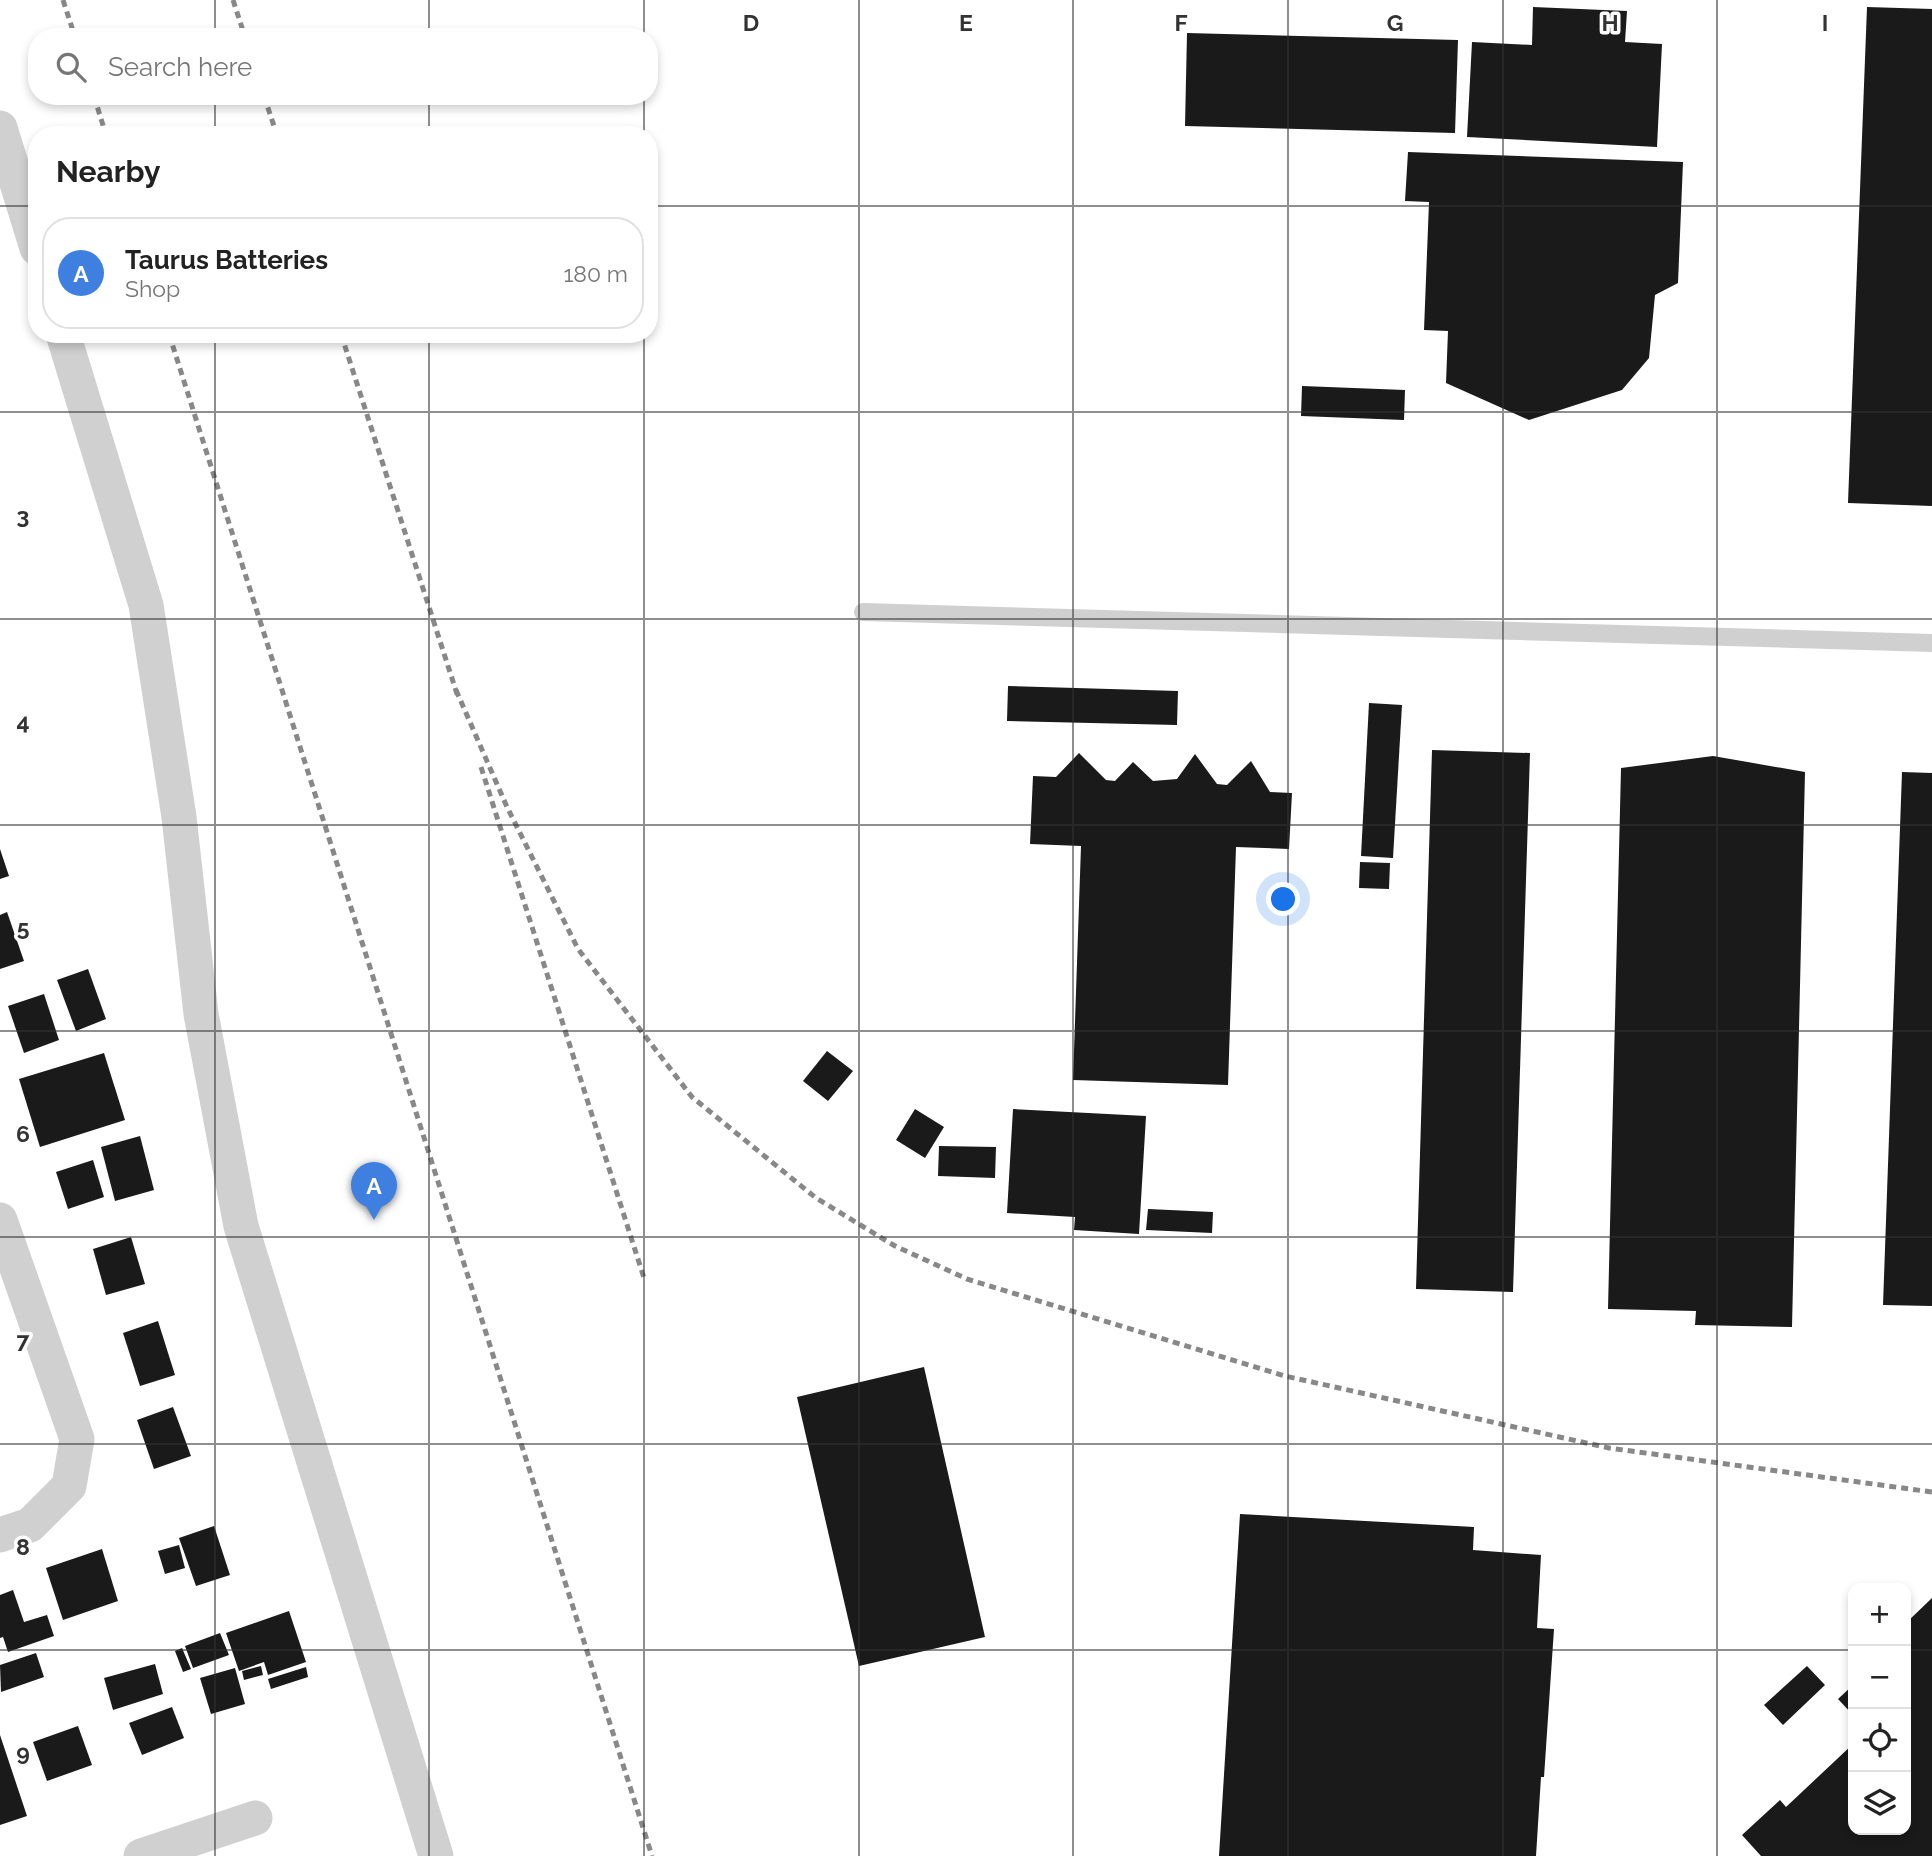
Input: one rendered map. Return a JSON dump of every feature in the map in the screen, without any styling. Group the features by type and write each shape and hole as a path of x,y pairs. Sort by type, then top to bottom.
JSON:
{"street":[{"path":"0,128 28,219"},
{"path":"66,343 146,605 179,817 201,1014 242,1226 436,1856"},
{"path":"0,1220 77,1439 69,1486 30,1525 0,1535"},
{"path":"141,1856 255,1818"}],"lane":[{"path":"863,612 1932,643"}],"building":[{"path":"1533,7 1627,11 1625,42 1662,44 1657,147 1467,137 1472,42 1532,45"},
{"path":"1867,7 1932,9 1932,506 1848,503"},
{"path":"1187,33 1458,40 1455,133 1185,126"},
{"path":"1408,152 1683,162 1678,283 1655,295 1649,358 1622,390 1529,420 1446,383 1448,331 1424,330 1429,202 1405,201"},
{"path":"1302,386 1405,390 1404,420 1301,416"},
{"path":"1008,686 1178,691 1177,725 1007,721"},
{"path":"1369,703 1402,705 1393,858 1361,856"},
{"path":"1432,750 1530,753 1513,1292 1416,1289"},
{"path":"1079,753 1106,780 1115,781 1133,762 1153,781 1177,779 1195,754 1217,784 1227,785 1251,761 1270,792 1292,793 1289,849 1236,847 1228,1085 1073,1080 1081,846 1030,844 1033,776 1056,777"},
{"path":"1713,756 1805,772 1792,1327 1695,1325 1696,1311 1608,1309 1621,768"},
{"path":"1902,772 1932,773 1932,1306 1883,1305"},
{"path":"0,849 9,876 0,879"},
{"path":"1360,862 1390,863 1389,889 1359,888"},
{"path":"7,912 24,961 0,969 0,915"},
{"path":"88,969 106,1019 76,1031 57,980"},
{"path":"44,994 59,1040 24,1053 8,1006"},
{"path":"827,1051 853,1071 828,1101 803,1081"},
{"path":"104,1053 125,1120 40,1147 19,1079"},
{"path":"915,1109 944,1127 925,1158 896,1140"},
{"path":"1013,1109 1146,1116 1139,1234 1074,1230 1075,1217 1007,1213"},
{"path":"140,1136 154,1190 115,1201 101,1147"},
{"path":"939,1146 996,1147 995,1178 938,1176"},
{"path":"93,1160 104,1197 68,1209 56,1172"},
{"path":"1148,1209 1213,1212 1212,1233 1146,1230"},
{"path":"131,1237 145,1284 106,1295 93,1249"},
{"path":"158,1321 175,1375 140,1386 123,1333"},
{"path":"924,1367 985,1637 859,1666 797,1397"},
{"path":"173,1407 191,1456 154,1469 137,1420"},
{"path":"1240,1514 1474,1527 1473,1550 1541,1555 1537,1628 1554,1629 1536,1856 1219,1856"},
{"path":"214,1526 230,1575 196,1586 179,1538"},
{"path":"179,1545 185,1568 165,1574 158,1551"},
{"path":"102,1549 118,1601 63,1620 46,1568"},
{"path":"13,1590 24,1622 47,1615 54,1636 8,1652 3,1637 0,1638 0,1595"},
{"path":"1932,1598 1932,1856 1761,1856 1742,1835 1780,1800 1786,1807 1848,1749 1848,1835 1911,1835 1911,1618"},
{"path":"289,1611 306,1662 268,1675 264,1662 239,1671 226,1633"},
{"path":"220,1633 229,1655 193,1668 185,1646"},
{"path":"182,1648 191,1669 183,1672 175,1651"},
{"path":"36,1653 44,1677 1,1692 0,1665"},
{"path":"155,1664 163,1694 113,1710 104,1678"},
{"path":"261,1666 263,1675 244,1680 242,1671"},
{"path":"1807,1666 1825,1685 1783,1725 1764,1705"},
{"path":"306,1667 308,1677 271,1689 268,1679"},
{"path":"235,1668 245,1704 211,1714 200,1678"},
{"path":"1848,1690 1848,1710 1838,1699"},
{"path":"172,1707 184,1738 142,1755 129,1723"},
{"path":"78,1726 92,1765 47,1781 33,1742"},
{"path":"0,1735 27,1816 0,1825"}],"railway":[{"path":"63,0 72,28"},
{"path":"233,0 242,28"},
{"path":"97,105 103,126"},
{"path":"267,105 274,126"},
{"path":"172,343 652,1856"},
{"path":"344,343 458,697"},
{"path":"456,690 507,807 578,949 692,1097 816,1198 895,1246 967,1279 1285,1376 1609,1448 1932,1492"},
{"path":"481,767 644,1278"}],"place":[{"name":"Taurus Batteries","path":"374,1220"}]}
